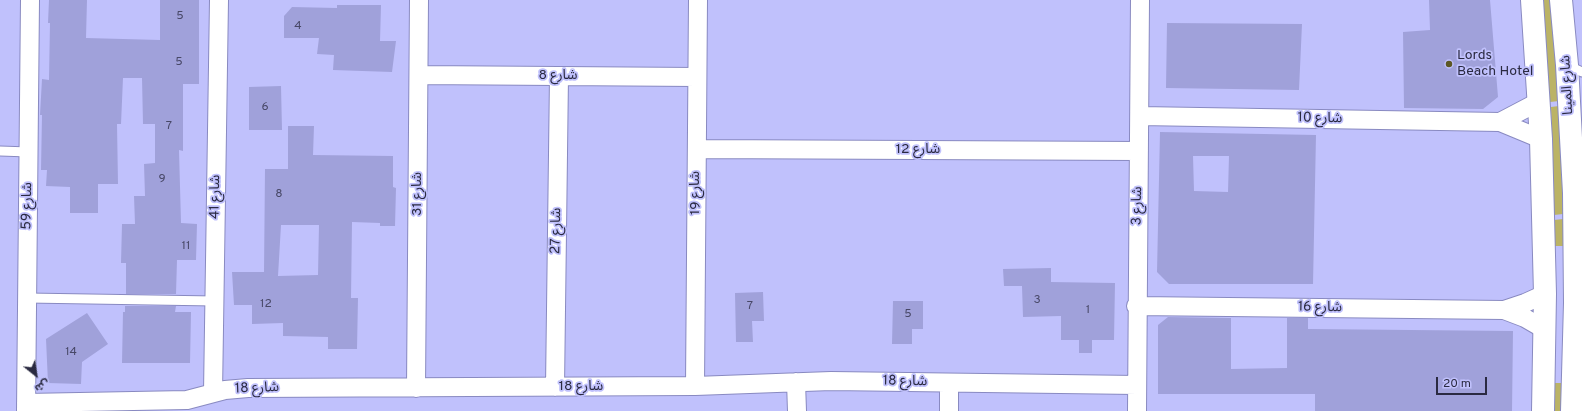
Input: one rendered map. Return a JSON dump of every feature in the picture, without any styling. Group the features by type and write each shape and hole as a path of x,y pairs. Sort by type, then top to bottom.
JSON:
{"main road":[{"name":"شارع المينا","path":"1532,0 1540,101 1545,294 1543,411"},
{"name":"شارع المينا","path":"1561,0 1574,68 1578,190 1574,334 1576,403"},
{"path":"1544,259 1553,260 1559,265 1561,313 1567,327 1574,334"}],"street":[{"name":"شارع 59","path":"26,407 30,0"},
{"name":"شارع 41","path":"214,393 219,0"},
{"name":"شارع 31","path":"416,388 419,0"},
{"name":"شارع 19","path":"694,386 698,0"},
{"name":"شارع 3","path":"1137,411 1136,306 1140,116 1140,0"},
{"name":"شارع 8","path":"419,74 697,77"},
{"name":"شارع 27","path":"555,387 559,76"},
{"name":"شارع 10","path":"1500,122 1540,101"},
{"name":"شارع 10","path":"1140,116 1500,122 1541,139"},
{"name":"شارع 12","path":"696,149 1139,151"},
{"name":"شارع 16","path":"1504,310 1545,294"},
{"name":"شارع 16","path":"1136,306 1504,310 1524,318 1544,329"},
{"name":"شارع 18","path":"26,407 173,401 200,398 214,393 248,388 694,386 831,381 1137,385"},
{"path":"796,382 797,411"},
{"path":"949,383 949,411"}],"lane":[{"path":"0,151 29,152"},
{"path":"27,298 215,302"}],"shaded area":[{"path":"1541,0 1551,0 1559,101 1550,102"},
{"path":"1559,106 1563,214 1554,215 1551,107"},
{"path":"1563,219 1563,246 1554,246 1554,220"},
{"path":"1554,383 1563,383 1562,411 1554,411"}],"building":[{"path":"49,0 87,0 86,38 160,40 160,0 199,0 199,84 183,84 183,151 179,150 181,223 197,224 196,260 177,260 176,294 126,294 126,263 121,263 122,224 135,224 134,196 145,196 144,164 155,163 155,124 143,124 142,78 123,78 121,124 117,124 118,184 98,184 98,213 70,213 70,187 46,186 47,170 41,170 42,115 40,115 42,79 49,80"},
{"name":"Lords Beach Hotel","path":"1429,0 1490,0 1498,97 1483,109 1404,108 1403,32 1430,30"},
{"path":"337,5 381,5 380,41 396,41 392,72 333,70 334,55 317,54 319,38 284,38 284,16 292,7 337,8"},
{"path":"1167,23 1302,24 1299,90 1166,88"},
{"path":"281,86 282,130 249,130 249,87"},
{"path":"288,126 314,126 313,155 393,156 393,187 396,188 395,226 380,226 380,223 352,222 351,298 358,298 357,349 328,349 328,337 283,336 283,323 252,324 252,305 234,305 232,272 264,272 265,169 288,169","holes":["281,225 319,225 318,275 278,276"]},
{"path":"1160,132 1316,135 1313,284 1169,284 1157,272","holes":["1193,156 1229,156 1228,192 1194,191"]},
{"path":"1051,268 1051,282 1115,283 1114,340 1092,340 1092,353 1079,353 1079,340 1061,340 1061,316 1023,317 1022,286 1004,286 1003,269"},
{"path":"763,292 764,321 752,321 753,342 736,342 735,293"},
{"path":"893,301 923,301 923,329 912,329 912,344 892,344"},
{"path":"125,306 176,306 175,312 191,312 190,363 122,363 123,312 125,312"},
{"path":"87,313 108,344 82,362 81,384 48,383 46,339"},
{"path":"1168,317 1231,318 1231,369 1287,368 1287,318 1308,318 1308,329 1513,331 1512,411 1315,411 1315,394 1158,394 1158,325"}],"place":[{"name":"Lords Beach Hotel","path":"1449,64"}]}
